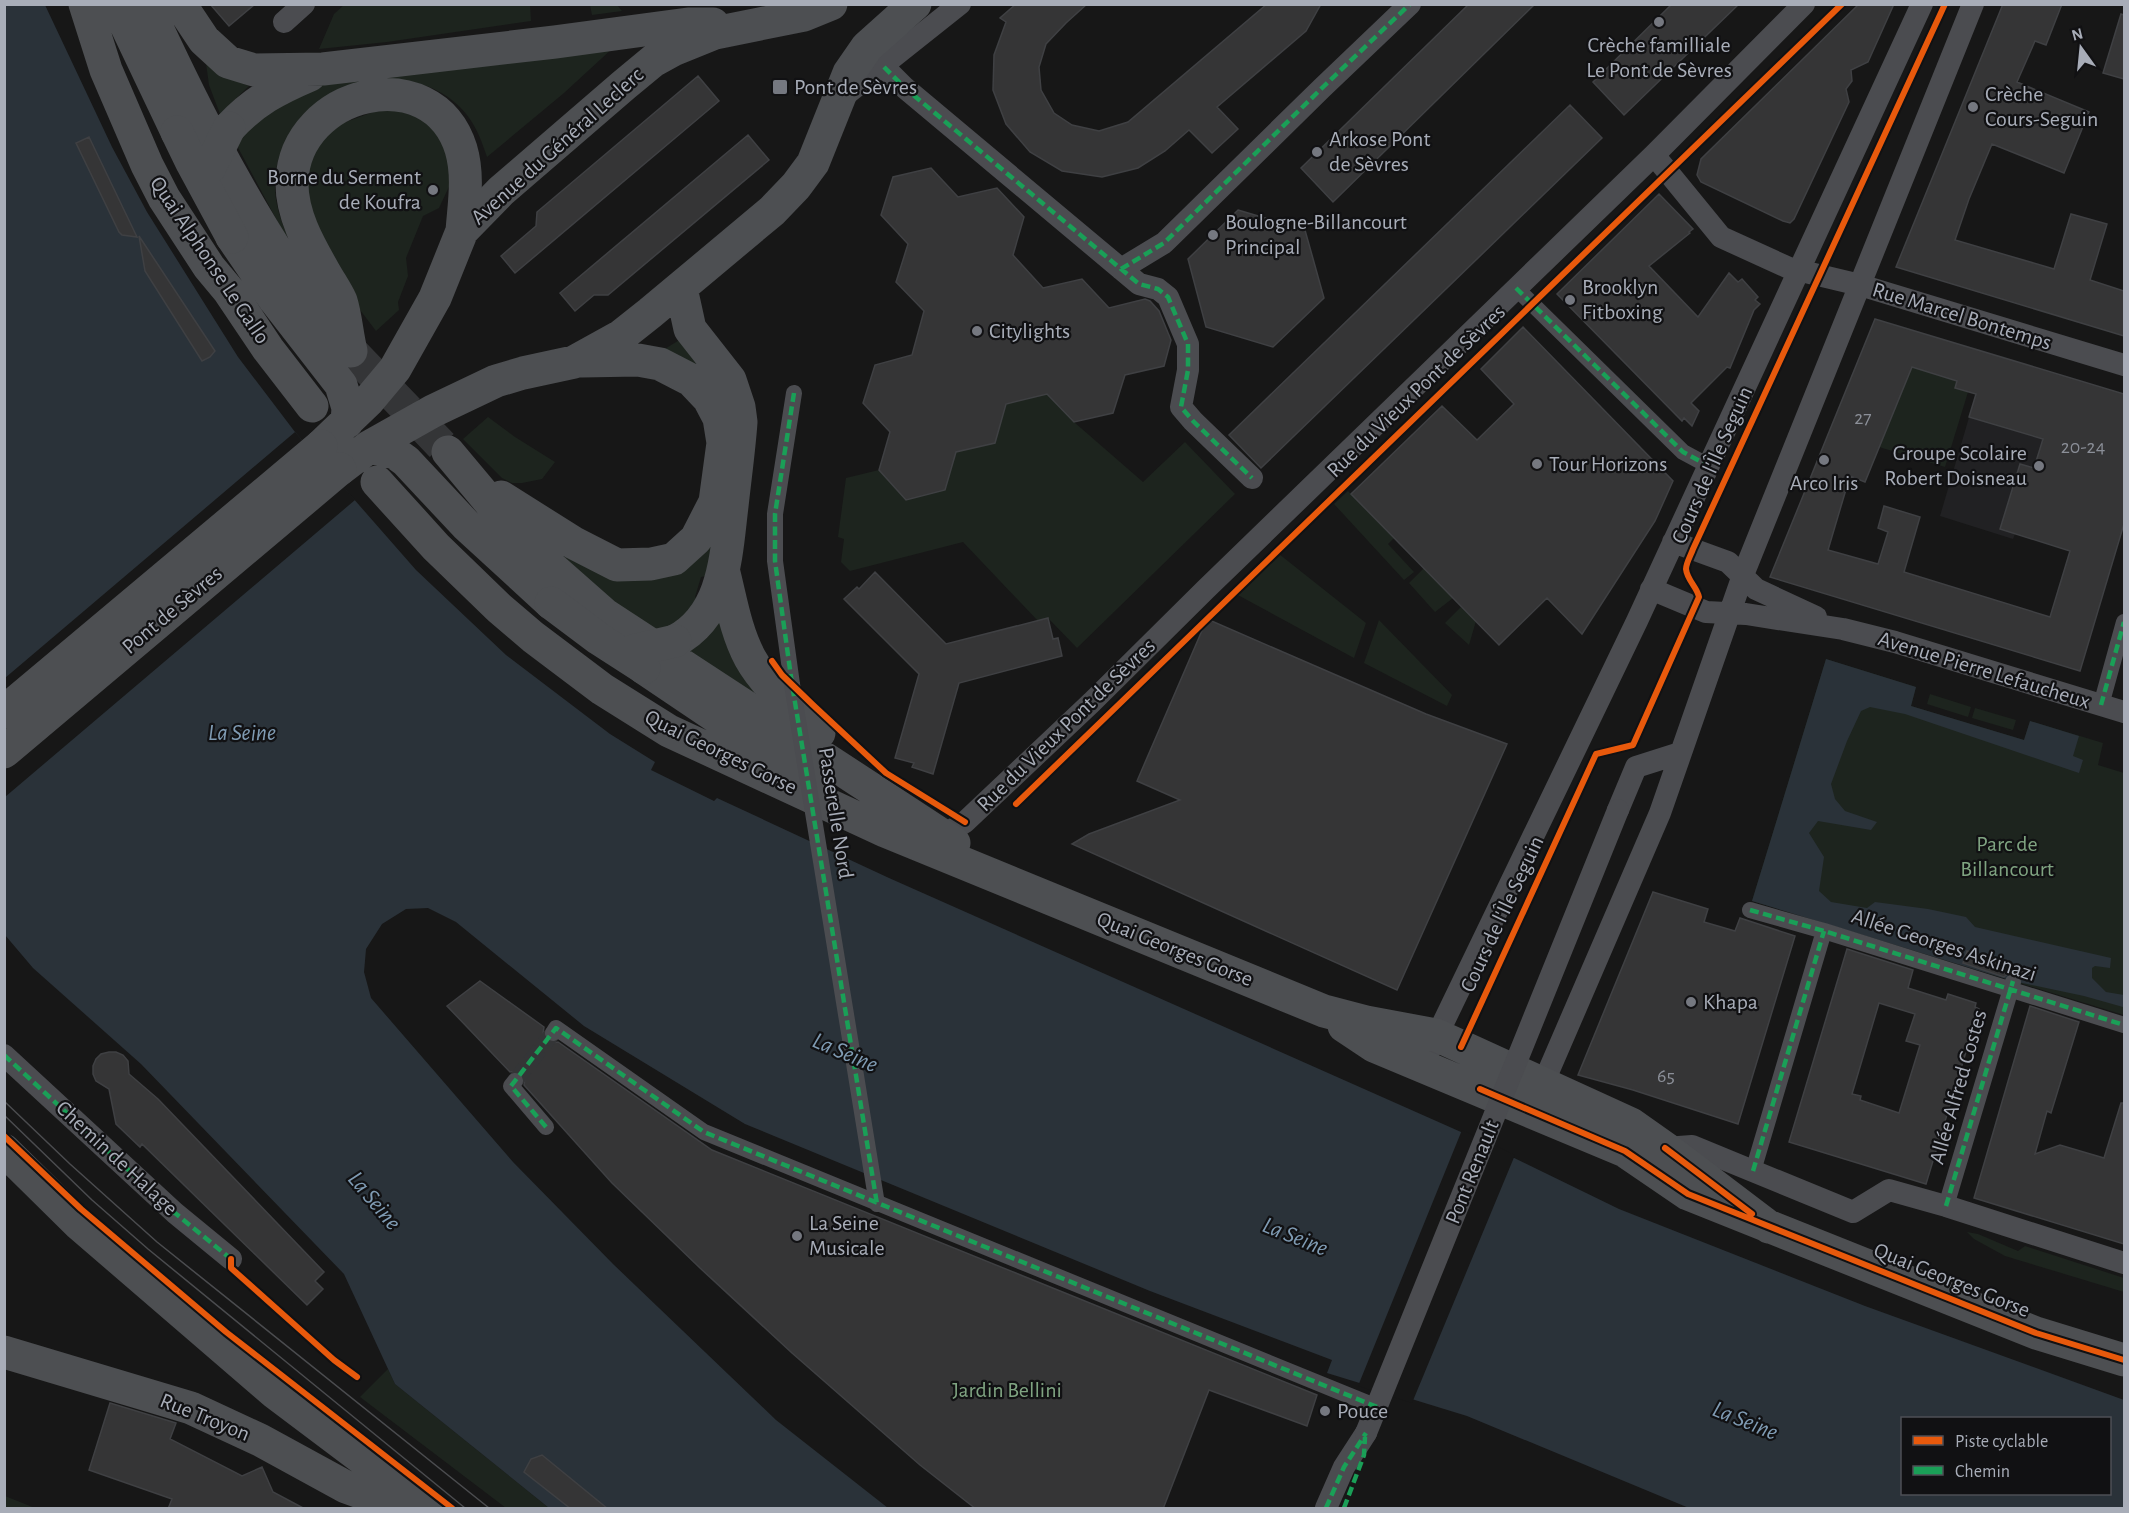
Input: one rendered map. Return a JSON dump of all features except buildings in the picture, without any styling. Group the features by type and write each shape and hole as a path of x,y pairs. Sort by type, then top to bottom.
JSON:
{"main road":[{"name":"Quai Alphonse Le Gallo","path":"85,4 106,70 160,190 209,267 230,291 268,349 312,406"},
{"path":"116,4 177,132 232,237 275,300 341,385 348,408 347,422"},
{"path":"146,4 206,129 242,193 286,266 351,351 340,300 300,226 292,195 295,162 309,132 335,108 363,96 388,94 404,96 427,104 445,118 453,130 461,151 466,179 462,231"},
{"path":"180,4 204,40 228,62 254,70 323,69 688,24 765,24"},
{"name":"Avenue du Général Leclerc","path":"331,458 347,422 395,369 435,298 462,231 501,191 653,61 692,41 736,28 804,15 831,4"},
{"path":"331,458 369,447 496,381 574,362 621,336 772,211 796,186 813,163 849,73 867,46 915,4"},
{"path":"230,291 210,243 202,211 203,190 210,167 229,128 245,111 280,88 323,69"},
{"path":"499,608 534,631 571,646 640,659 687,634 707,613 724,573 741,422 739,407 730,380 690,329 681,288"},
{"name":"Quai Georges Gorse","path":"574,362 638,360 660,364 691,380 709,399 719,418 723,443 714,502 696,539 674,559 651,564 617,565 574,543 457,463 545,562 604,614 966,852 993,874"},
{"path":"369,447 395,453 406,460 466,525 550,603 599,639 640,659 885,831"},
{"name":"Pont de Sèvres","path":"4,712 331,458"},
{"name":"Pont de Sèvres","path":"4,752 331,458"},
{"name":"Quai Georges Gorse","path":"377,482 436,547 499,608 602,689 669,731 885,831 1324,1011 1366,1022 1436,1035 1631,1124 1769,1227"},
{"path":"724,573 735,617 750,657 767,681 874,791"},
{"name":"Quai Georges Gorse","path":"1324,1011 1374,1046 1625,1151 1688,1194 2036,1333 2124,1360"},
{"path":"4,1150 86,1230 274,1392 428,1509"},
{"name":"Rue Troyon","path":"4,1352 204,1413 260,1440 346,1487 382,1500 394,1509"},
{"path":"253,1420 267,1416 277,1403 274,1392"},
{"path":"204,1413 234,1421 282,1416 300,1420 337,1440"}],"street":[{"path":"284,22 304,4"},
{"path":"837,102 960,4"},
{"path":"1121,269 1164,243 1410,4"},
{"name":"Rue du Vieux Pont de Sèvres","path":"942,836 965,822 1092,702 1654,155 1804,4"},
{"name":"Cours de l'Île Seguin","path":"1436,1035 1651,590 1922,4"},
{"path":"1480,1089 1512,1093 1543,1084 1660,813 1743,575 1973,4"},
{"path":"884,66 905,88 1138,284 1158,289 1168,297 1188,344 1188,370 1181,407 1252,478"},
{"name":"Rue Marcel Bontemps","path":"1654,155 1721,237 1789,268 1860,285 2124,365"},
{"path":"1516,288 1683,452 1708,466"},
{"name":"Passerelle Nord","path":"794,393 775,514 775,561 792,684 877,1204"},
{"name":"Avenue Pierre Lefaucheux","path":"1673,542 1728,562 1756,589 1843,629"},
{"name":"Avenue Pierre Lefaucheux","path":"1651,590 1706,612 1746,614 1843,629 1895,642 2124,712"},
{"path":"2101,705 2124,622"},
{"name":"Pont Renault","path":"1366,1433 1636,767 1680,753"},
{"name":"Allée Georges Askinazi","path":"1750,910 2011,986 2124,1025"},
{"path":"1753,1171 1824,931"},
{"name":"Allée Alfred Costes","path":"1947,1206 2011,986"},
{"path":"553,1033 556,1028 704,1132 1377,1407"},
{"path":"1425,1066 1436,1035"},
{"name":"Chemin de Halage","path":"4,1055 175,1213 231,1259"},
{"path":"515,1081 511,1086 546,1127"},
{"path":"1665,1148 1692,1146 1853,1212 1889,1191 1947,1206 2124,1263"},
{"path":"1326,1509 1344,1467 1366,1433"},
{"path":"1344,1509 1364,1455 1366,1433"}],"shaded area":[{"name":"Groupe Scolaire Robert Doisneau","path":"1988,353 2124,394 2124,524 2112,564 2015,534 2013,539 1940,516"}],"green space":[{"path":"345,4 530,5 531,21 387,42 319,49 334,14"},
{"path":"590,5 617,5 622,11 592,15"},
{"path":"614,47 564,93 487,157 467,115 449,98 427,86 391,80 360,83 343,88 315,104 294,127 286,141 276,171 275,187 281,220 305,273 234,140 243,127 328,80"},
{"path":"206,63 230,78 249,86 220,114 209,85"},
{"path":"387,107 437,124 454,176 439,208 423,216 406,258 408,276 398,302 399,310 376,331 351,298 334,268 306,194 310,158 332,127"},
{"path":"681,339 710,374 725,398 733,425 734,442 711,575 701,577 695,597 703,602 681,629 666,633 634,621 516,523 518,519 523,518 585,560 626,574 642,574 671,566 696,548 714,523 719,509 727,452 727,432 720,403 708,386 688,369 655,355"},
{"path":"1912,367 1957,381 1955,388 1968,392 1945,467 1879,447"},
{"path":"1047,394 1074,422 1143,482 1185,442 1235,494 1077,648 1048,618 1038,621 963,542 850,571 841,562 844,539 838,537 846,478 879,470 906,499 945,490 956,452 995,443 1006,404"},
{"path":"488,417 555,462 542,479 512,483 502,478 463,439"},
{"path":"1348,491 1394,538 1388,544 1414,572 1404,580 1334,504"},
{"path":"1279,554 1366,623 1354,658 1236,594"},
{"path":"1424,568 1453,598 1435,612 1409,583"},
{"path":"1461,607 1476,621 1469,645 1445,623"},
{"path":"718,618 789,717 686,651"},
{"path":"1379,620 1452,695 1447,706 1364,663"},
{"name":"Parc de Billancourt","path":"1826,659 1916,687 1911,706 2024,740 2030,721 2103,743 2098,765 2124,773 2124,1015 1752,901"},
{"path":"1930,694 1971,707 1968,717 1927,704"},
{"path":"1975,708 2016,720 2013,730 1972,718"},
{"path":"1967,1232 1978,1234 2018,1251 2025,1246 2124,1278 2124,1292 2005,1256 1974,1239"},
{"path":"388,1369 395,1384 549,1508 506,1508 360,1397"},
{"path":"5,1496 35,1508 5,1508"}],"water":[{"name":"La Seine","path":"4,5 45,5 112,147 147,212 238,357 295,432 416,570 506,655 610,734 655,762 651,770 714,801 717,798 889,878 1461,1132 1619,1209 1865,1306 2124,1400 2124,1508 1689,1508 1467,1416 1327,1373 1332,1360 1150,1291 745,1124 584,1026 456,922 428,908 406,909 382,924 366,949 364,972 371,998 513,1162 613,1264 776,1420 888,1508 549,1508 395,1384 344,1274 141,1064 33,968 5,935"},
{"path":"1826,659 1916,687 1911,706 2024,740 2030,721 2079,736 2073,756 2083,760 2079,773 1905,714 1870,707 1861,711 1831,784 1835,799 1845,811 1877,822 1871,830 1818,821 1809,833 1824,857 1819,891 1831,902 1867,908 1875,902 1928,909 1966,917 1975,927 2111,958 2110,968 2095,966 2092,968 2092,978 2106,992 2124,995 2123,1007 2013,981 1752,901"}],"pier":[{"path":"295,432 355,500 5,797 5,678"},
{"path":"1462,1130 1515,1155 1412,1403 1358,1386"}],"tunnel":[{"path":"351,351 448,452"},
{"path":"515,1081 553,1033"}],"tram line":[{"path":"4,1101 157,1242 489,1508"},
{"path":"4,1115 92,1200 148,1249 465,1508"}],"marked path":[{"path":"1121,269 1164,243 1410,4"},
{"path":"884,67 905,88 1139,284 1158,289 1168,297 1188,344 1188,370 1181,407 1252,478"},
{"path":"1516,288 1683,452 1709,466"},
{"path":"794,393 775,514 775,561 792,684 877,1204"},
{"path":"2101,705 2124,622"},
{"path":"1750,910 2124,1025"},
{"path":"1753,1171 1824,931"},
{"path":"1946,1206 2013,981"},
{"path":"546,1127 511,1086 556,1028 704,1132 1377,1407"},
{"path":"4,1055 175,1213 231,1259 231,1263"},
{"path":"1326,1508 1344,1467 1366,1433"},
{"path":"1344,1508 1364,1455 1365,1437"}],"cycle path":[{"path":"1016,804 1842,4"},
{"path":"1461,1047 1596,754 1633,745 1699,597 1687,573 1686,567 1689,559 1945,4"},
{"path":"772,661 782,675 886,773 965,822"},
{"path":"1480,1089 1625,1151 1688,1194 2036,1333 2124,1360"},
{"path":"4,1136 81,1209 226,1332 452,1508"},
{"path":"1665,1148 1752,1214"},
{"path":"231,1259 231,1268 334,1360 357,1377"}],"place":[{"name":"Crèche familliale Le Pont de Sèvres","path":"1659,22"},
{"name":"Pont de Sèvres","path":"780,87"},
{"name":"Crèche Cours-Seguin","path":"1973,107"},
{"name":"Arkose Pont de Sèvres","path":"1317,152"},
{"name":"Borne du Serment de Koufra","path":"433,190"},
{"name":"Boulogne-Billancourt Principal","path":"1213,235"},
{"name":"Brooklyn Fitboxing","path":"1570,300"},
{"name":"Citylights","path":"977,331"},
{"name":"Arco Iris","path":"1824,460"},
{"name":"Tour Horizons","path":"1537,464"},
{"name":"Groupe Scolaire Robert Doisneau","path":"2039,466"},
{"name":"Khapa","path":"1691,1002"},
{"name":"La Seine Musicale","path":"797,1236"},
{"name":"Pouce","path":"1325,1411"}],"park label":[{"name":"Jardin Bellini","path":"1007,1390"}]}
